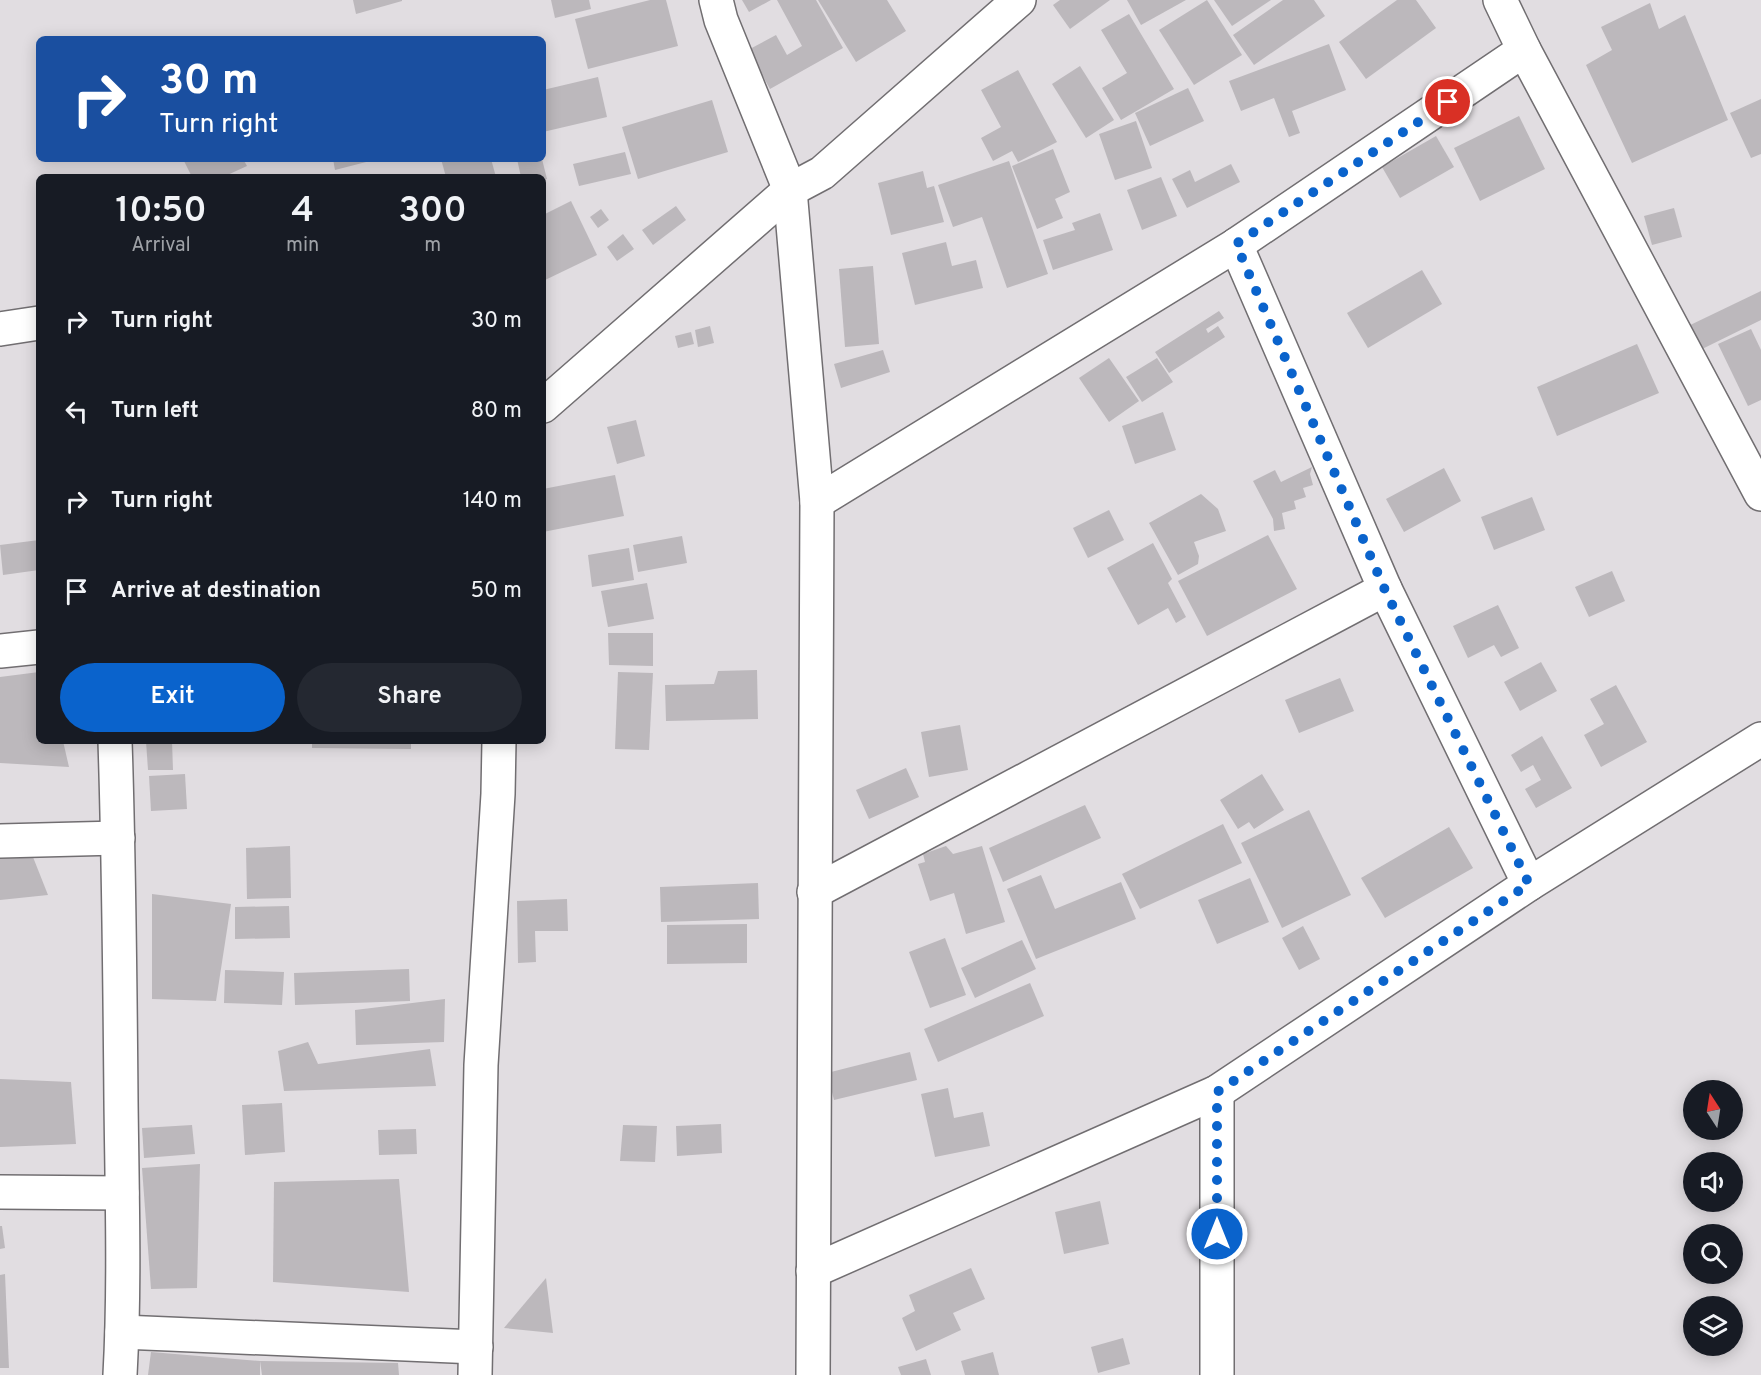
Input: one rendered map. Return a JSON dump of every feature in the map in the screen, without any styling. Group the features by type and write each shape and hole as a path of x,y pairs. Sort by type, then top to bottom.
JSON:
{"street":[{"path":"716,0 721,20 790,190 817,502 813,1375"},
{"path":"546,403 790,190 822,173 1019,0"},
{"path":"1500,0 1524,50 1761,494"},
{"path":"817,502 1236,244 1524,50"},
{"path":"1236,244 1385,590 1529,884"},
{"path":"0,329 36,323"},
{"path":"814,892 1385,590"},
{"path":"0,651 36,647"},
{"path":"813,1270 1217,1092 1529,884 1761,739"},
{"path":"115,744 122,1193 120,1375"},
{"path":"122,1332 476,1361 481,1065 498,794 499,744"},
{"path":"0,841 118,838"},
{"path":"1217,1092 1217,1375"},
{"path":"0,1192 122,1193"}],"building":[{"path":"353,0 402,0 402,1 356,14"},
{"path":"551,0 589,0 591,9 555,18"},
{"path":"650,0 666,0 678,46 588,69 575,19"},
{"path":"742,0 771,0 749,12"},
{"path":"777,0 816,0 843,48 770,89 748,50 776,35 787,55 802,46"},
{"path":"818,0 887,0 906,31 856,62"},
{"path":"1060,0 1110,0 1070,29 1053,5"},
{"path":"1127,0 1186,0 1141,25"},
{"path":"1207,0 1242,55 1194,85 1159,30"},
{"path":"1214,0 1271,0 1232,26"},
{"path":"1283,0 1314,0 1325,16 1254,65 1233,35"},
{"path":"1397,0 1416,0 1436,28 1366,79 1339,42"},
{"path":"1650,3 1659,29 1685,15 1728,120 1632,163 1586,65 1612,50 1601,27"},
{"path":"1129,14 1174,89 1121,120 1102,88 1127,73 1101,30"},
{"path":"1329,44 1346,90 1292,111 1300,133 1289,137 1274,98 1241,111 1229,81"},
{"path":"1080,66 1114,120 1086,138 1052,84"},
{"path":"1018,70 1057,142 1018,162 1012,151 993,161 981,138 1001,127 981,90"},
{"path":"598,77 607,117 546,131 546,89"},
{"path":"1188,88 1204,121 1150,146 1135,113"},
{"path":"1761,99 1761,154 1751,158 1730,113"},
{"path":"712,100 728,152 638,179 622,127"},
{"path":"1519,116 1545,169 1480,201 1454,148"},
{"path":"1136,121 1152,168 1115,180 1099,134"},
{"path":"1436,136 1454,167 1400,198 1382,167"},
{"path":"1053,149 1070,192 1055,199 1063,218 1037,229 1012,166"},
{"path":"625,152 631,174 579,186 573,164"},
{"path":"1009,161 1048,274 1007,288 982,217 953,227 938,185"},
{"path":"184,162 245,162 247,166 230,174 190,174"},
{"path":"334,162 366,162 335,170"},
{"path":"442,162 492,162 495,174 445,174"},
{"path":"518,162 543,162 546,174 520,174"},
{"path":"1231,164 1240,182 1187,208 1172,179 1190,170 1195,182"},
{"path":"923,171 927,188 934,186 944,222 891,235 878,183"},
{"path":"1161,177 1177,216 1142,230 1127,190"},
{"path":"571,201 597,255 546,280 546,214"},
{"path":"676,206 686,220 653,245 642,230"},
{"path":"1674,208 1682,237 1652,245 1644,216"},
{"path":"601,209 609,220 598,228 590,217"},
{"path":"1100,213 1113,250 1053,270 1043,240 1075,230 1072,223"},
{"path":"623,234 634,249 617,261 607,247"},
{"path":"946,242 952,266 976,260 983,288 915,305 902,253"},
{"path":"873,266 879,344 845,347 839,269"},
{"path":"1422,270 1442,304 1368,348 1347,313"},
{"path":"1761,291 1761,320 1696,352 1684,328"},
{"path":"1219,311 1224,318 1206,329 1208,333 1218,326 1225,337 1169,373 1155,352"},
{"path":"710,326 714,343 698,347 695,330"},
{"path":"1751,329 1761,350 1761,400 1748,406 1718,344"},
{"path":"691,332 694,344 678,348 675,336"},
{"path":"1637,344 1659,393 1557,436 1537,387"},
{"path":"883,350 890,372 841,388 834,364"},
{"path":"1109,358 1139,401 1109,422 1079,378"},
{"path":"1157,358 1173,382 1142,402 1126,377"},
{"path":"1163,412 1176,450 1135,464 1122,426"},
{"path":"636,420 645,456 617,464 607,427"},
{"path":"1312,467 1310,474 1313,485 1303,488 1306,497 1294,501 1296,509 1282,513 1285,529 1274,531 1273,519 1253,481 1275,470 1281,482"},
{"path":"1444,468 1461,501 1404,532 1386,499"},
{"path":"615,475 624,516 546,531 546,488"},
{"path":"1201,494 1218,509 1226,531 1194,542 1199,556 1198,564 1178,575 1149,523"},
{"path":"1532,497 1545,530 1494,550 1481,517"},
{"path":"1109,510 1124,540 1088,558 1073,528"},
{"path":"1268,535 1297,589 1207,636 1178,581"},
{"path":"682,536 687,563 638,572 633,545"},
{"path":"36,540 36,570 3,575 0,545"},
{"path":"1153,543 1172,579 1168,583 1186,617 1176,623 1168,608 1138,625 1107,568"},
{"path":"629,548 634,580 592,587 588,555"},
{"path":"1612,571 1625,601 1589,617 1575,587"},
{"path":"647,583 654,619 608,627 601,591"},
{"path":"1498,605 1519,648 1501,657 1494,645 1468,658 1453,626"},
{"path":"608,633 653,633 653,666 609,665"},
{"path":"1541,662 1557,691 1520,711 1504,682"},
{"path":"757,670 758,719 666,721 665,685 714,684 718,671"},
{"path":"36,672 36,744 64,744 69,767 0,763 0,677"},
{"path":"618,672 653,673 649,750 615,749"},
{"path":"1340,678 1354,711 1299,733 1285,700"},
{"path":"1616,685 1647,742 1601,767 1584,735 1604,724 1590,699"},
{"path":"960,725 968,770 929,777 921,732"},
{"path":"1542,736 1572,788 1536,808 1525,789 1541,780 1533,765 1521,772 1511,755"},
{"path":"146,744 172,744 173,770 148,770"},
{"path":"312,744 411,744 411,749 312,748"},
{"path":"906,768 919,797 869,819 856,790"},
{"path":"185,774 187,809 151,811 149,776"},
{"path":"1262,774 1284,810 1254,829 1249,822 1238,829 1220,800"},
{"path":"1085,805 1101,838 1003,882 989,848"},
{"path":"1309,810 1351,895 1282,928 1241,843"},
{"path":"1223,824 1242,863 1140,909 1122,874"},
{"path":"1449,827 1473,868 1385,918 1361,878"},
{"path":"290,846 291,898 247,899 246,848"},
{"path":"946,846 953,854 982,846 1005,922 966,934 954,893 930,901 918,864 925,862 923,854"},
{"path":"29,847 48,895 0,900 0,854"},
{"path":"1041,875 1055,909 1121,882 1136,919 1036,959 1007,889"},
{"path":"1250,878 1269,922 1217,944 1198,900"},
{"path":"758,883 759,919 661,922 660,887"},
{"path":"152,894 231,904 216,1001 152,999"},
{"path":"567,899 568,931 535,931 536,962 518,963 517,901"},
{"path":"289,906 290,938 235,939 235,907"},
{"path":"747,924 747,963 667,964 667,925"},
{"path":"1303,926 1320,959 1299,970 1282,938"},
{"path":"945,938 966,995 930,1008 909,952"},
{"path":"1022,940 1036,969 975,998 961,968"},
{"path":"409,969 410,1001 295,1005 294,973"},
{"path":"225,970 284,972 282,1005 224,1003"},
{"path":"1030,983 1044,1016 938,1062 924,1029"},
{"path":"445,999 444,1042 356,1045 355,1010"},
{"path":"308,1042 318,1064 430,1049 436,1086 284,1091 278,1051"},
{"path":"910,1052 917,1080 834,1100 827,1073"},
{"path":"0,1079 71,1082 76,1144 0,1147"},
{"path":"948,1088 954,1118 983,1112 990,1146 935,1157 921,1094"},
{"path":"282,1103 285,1152 245,1155 242,1105"},
{"path":"721,1124 722,1153 677,1156 676,1126"},
{"path":"192,1125 195,1154 144,1158 142,1128"},
{"path":"623,1125 657,1126 655,1162 620,1161"},
{"path":"416,1129 417,1154 379,1155 378,1130"},
{"path":"200,1164 197,1288 151,1289 142,1168"},
{"path":"399,1179 409,1292 273,1282 274,1182"},
{"path":"1100,1201 1109,1244 1064,1254 1055,1212"},
{"path":"0,1226 2,1226 5,1248 0,1249"},
{"path":"971,1268 985,1299 953,1313 961,1330 916,1351 902,1318 915,1311 909,1295"},
{"path":"5,1274 9,1368 0,1368 0,1275"},
{"path":"546,1278 553,1333 504,1328"},
{"path":"1123,1338 1130,1364 1098,1373 1091,1347"},
{"path":"151,1352 260,1361 260,1375 148,1375"},
{"path":"993,1352 999,1375 965,1375 961,1361"},
{"path":"926,1359 931,1375 901,1375 898,1367"},
{"path":"260,1361 398,1363 399,1375 262,1375"}],"route":[{"path":"1217,1234 1217,1092 1529,884 1385,590 1236,244 1448,102"}]}
